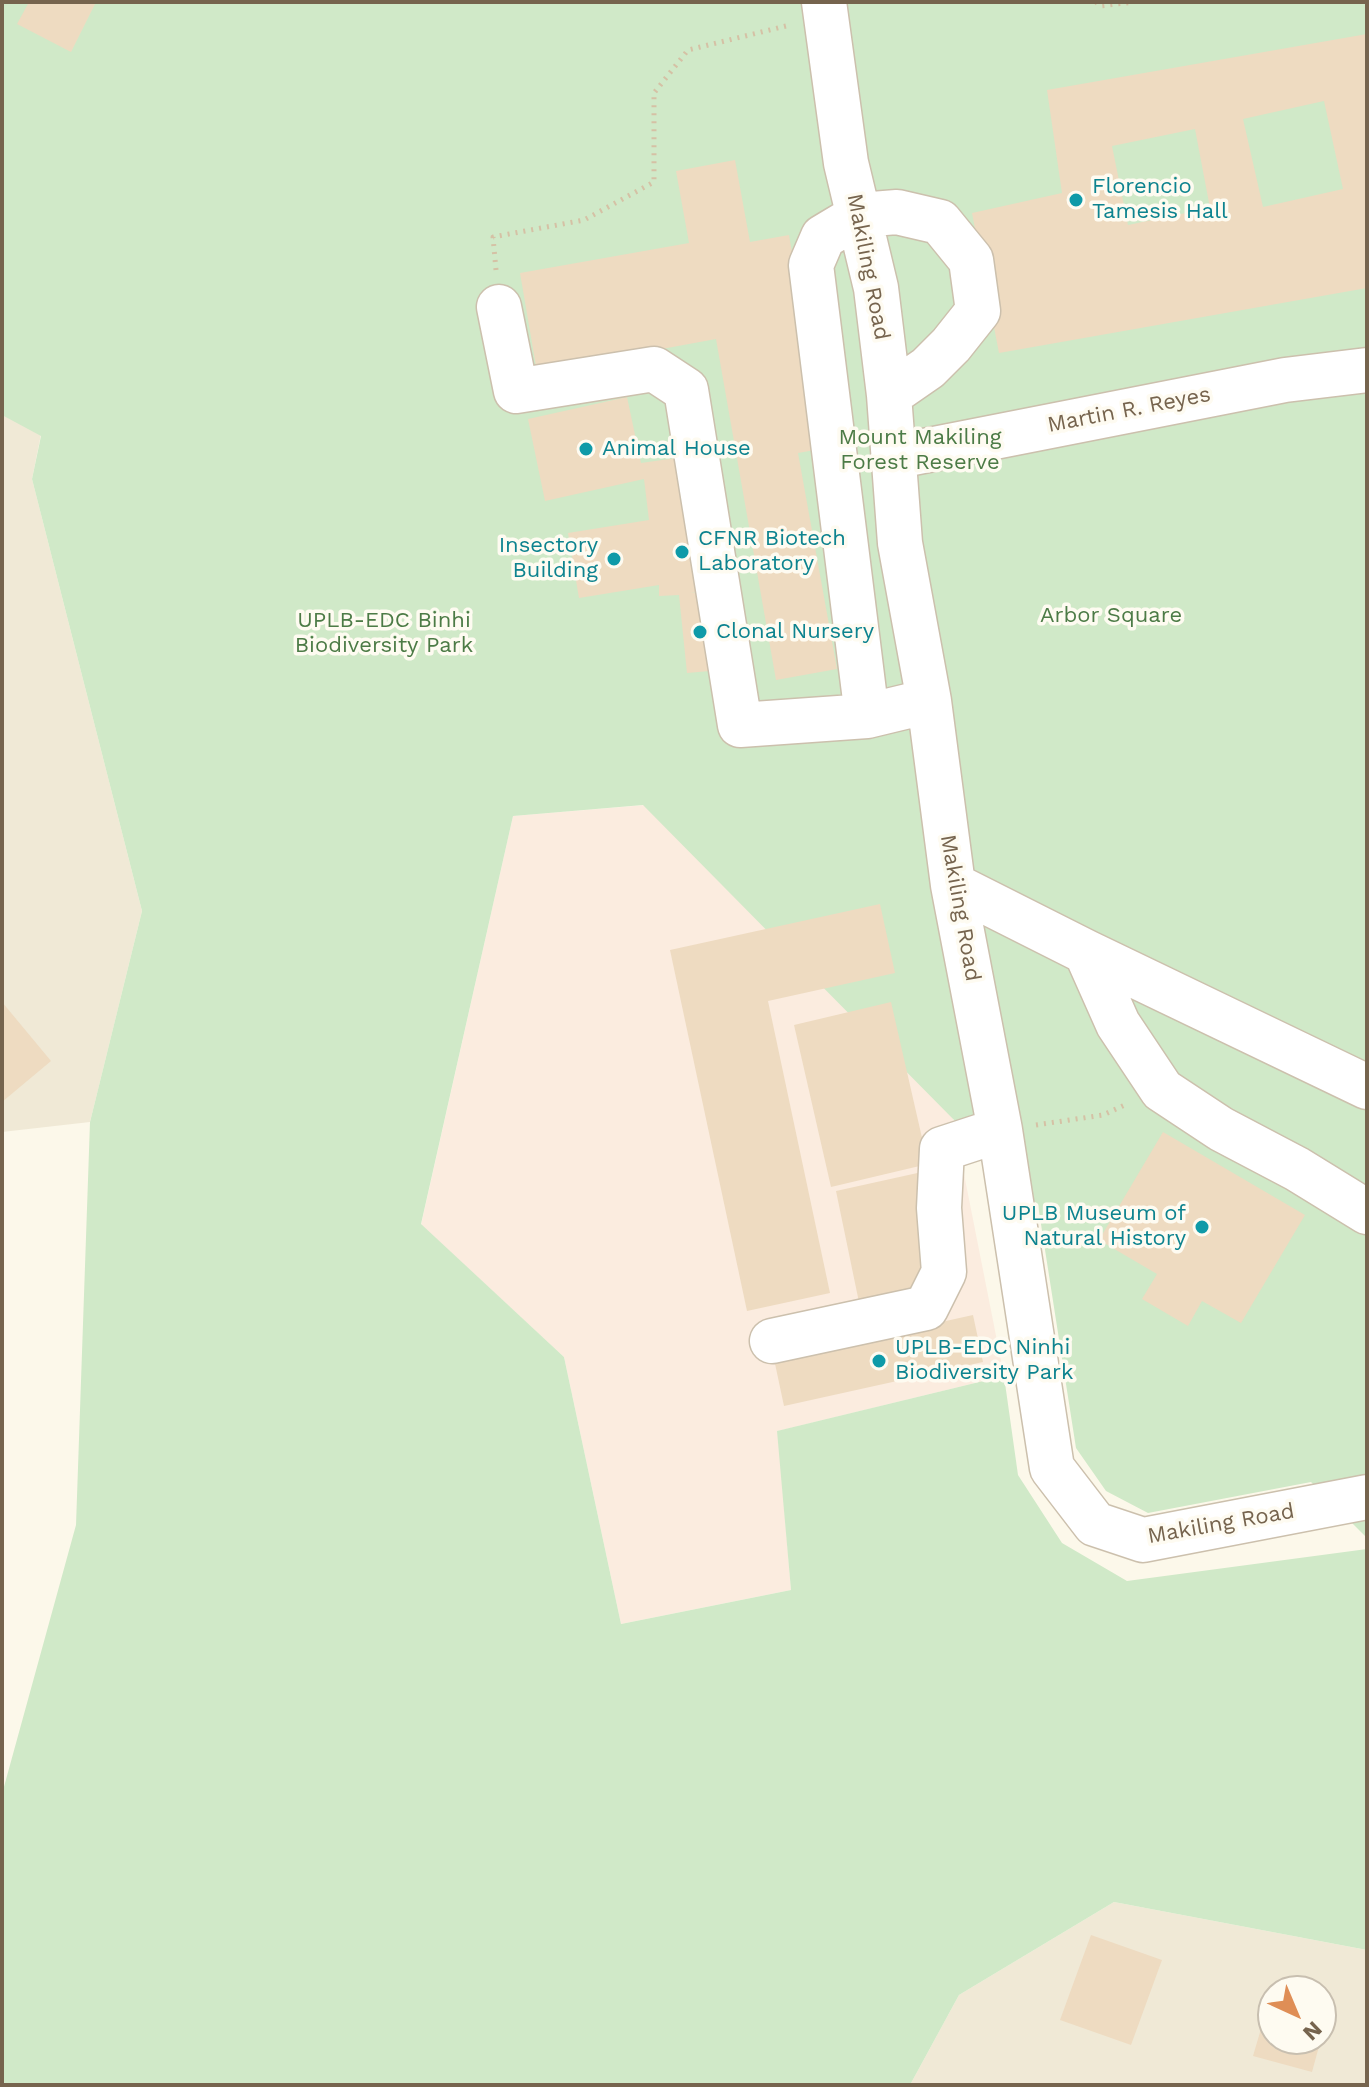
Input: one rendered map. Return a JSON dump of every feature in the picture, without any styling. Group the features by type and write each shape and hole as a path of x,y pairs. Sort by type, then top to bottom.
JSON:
{"street":[{"name":"Makiling Road","path":"825,9 846,163 876,288 889,395 900,543 929,701 953,885 1015,1128 1052,1468 1095,1524 1143,1540 1367,1497"},
{"path":"867,716 811,265 823,237 860,215 897,212 940,222 971,260 978,311 928,368 889,395"},
{"path":"499,307 516,391 654,369 686,390 740,725 867,716 929,701"},
{"name":"Martin R. Reyes","path":"893,457 1285,380 1367,370"},
{"path":"953,885 1367,1087"},
{"path":"1086,952 1118,1024 1162,1090 1221,1129 1297,1169 1367,1212"},
{"path":"772,1341 926,1308 944,1272 939,1208 942,1149 1015,1128"}],"path":[{"path":"1096,2 1100,6 1134,2"},
{"path":"493,237 584,220 654,182 654,93 688,50 825,9"},
{"path":"1015,1128 1103,1115 1162,1090"}],"shaded area":[{"path":"2,2 128,2 32,479 142,911 90,1122 2,1132"},
{"path":"887,785 1004,1376 778,1431 791,1590 621,1624 564,1357 421,1225 513,816"},
{"path":"1114,1902 1367,1950 1367,2085 910,2085 959,1995"}],"green space":[{"path":"2,2 1367,2 1367,1538 1311,1482 1148,1513 1106,1491 1076,1448 1038,1205 643,805 513,816 421,1224 564,1357 621,1624 791,1590 777,1431 1004,1376 1018,1475 1062,1543 1127,1581 1367,1549 1367,1950 1114,1902 959,1995 910,2085 2,2085 2,1794 76,1525 90,1122 142,911 32,479 41,436 2,415"}],"building":[{"path":"29,2 96,2 71,52 17,24"},
{"name":"Florencio Tamesis Hall","path":"1367,34 1367,288 999,353 972,213 1062,193 1047,90","holes":["1324,101 1343,189 1263,207 1243,119","1195,129 1210,208 1128,225 1112,146"]},
{"path":"735,160 750,242 789,235 826,448 798,453 837,669 776,680 716,339 537,372 520,273 689,243 676,171"},
{"path":"627,397 641,463 697,455 714,589 690,593 713,591 721,670 687,673 679,595 659,596 659,585 579,598 568,533 649,520 644,479 545,501 528,419"},
{"path":"880,904 895,973 768,1001 830,1293 747,1311 670,950"},
{"path":"2,1002 51,1061 2,1102"},
{"path":"891,1002 928,1164 831,1187 794,1025"},
{"name":"UPLB Museum of Natural History","path":"1163,1132 1305,1215 1241,1323 1202,1301 1188,1326 1142,1299 1157,1274 1099,1240"},
{"path":"922,1172 930,1281 861,1312 836,1191"},
{"name":"UPLB-EDC Ninhi Biodiversity Park","path":"973,1315 983,1362 784,1406 774,1359"},
{"path":"1091,1935 1162,1960 1131,2045 1060,2020"},
{"path":"1257,2042 1257,2055 1317,2055 1312,2072 1253,2056"}],"place":[{"name":"Florencio Tamesis Hall","path":"1076,200"},
{"name":"Animal House","path":"586,449"},
{"name":"CFNR Biotech Laboratory","path":"682,552"},
{"name":"Insectory Building","path":"614,559"},
{"name":"Clonal Nursery","path":"700,632"},
{"name":"UPLB Museum of Natural History","path":"1202,1227"},
{"name":"UPLB-EDC Ninhi Biodiversity Park","path":"879,1361"}],"park label":[{"name":"Mount Makiling Forest Reserve","path":"920,450"},
{"name":"Arbor Square","path":"1111,616"},
{"name":"UPLB-EDC Binhi Biodiversity Park","path":"384,634"}]}
